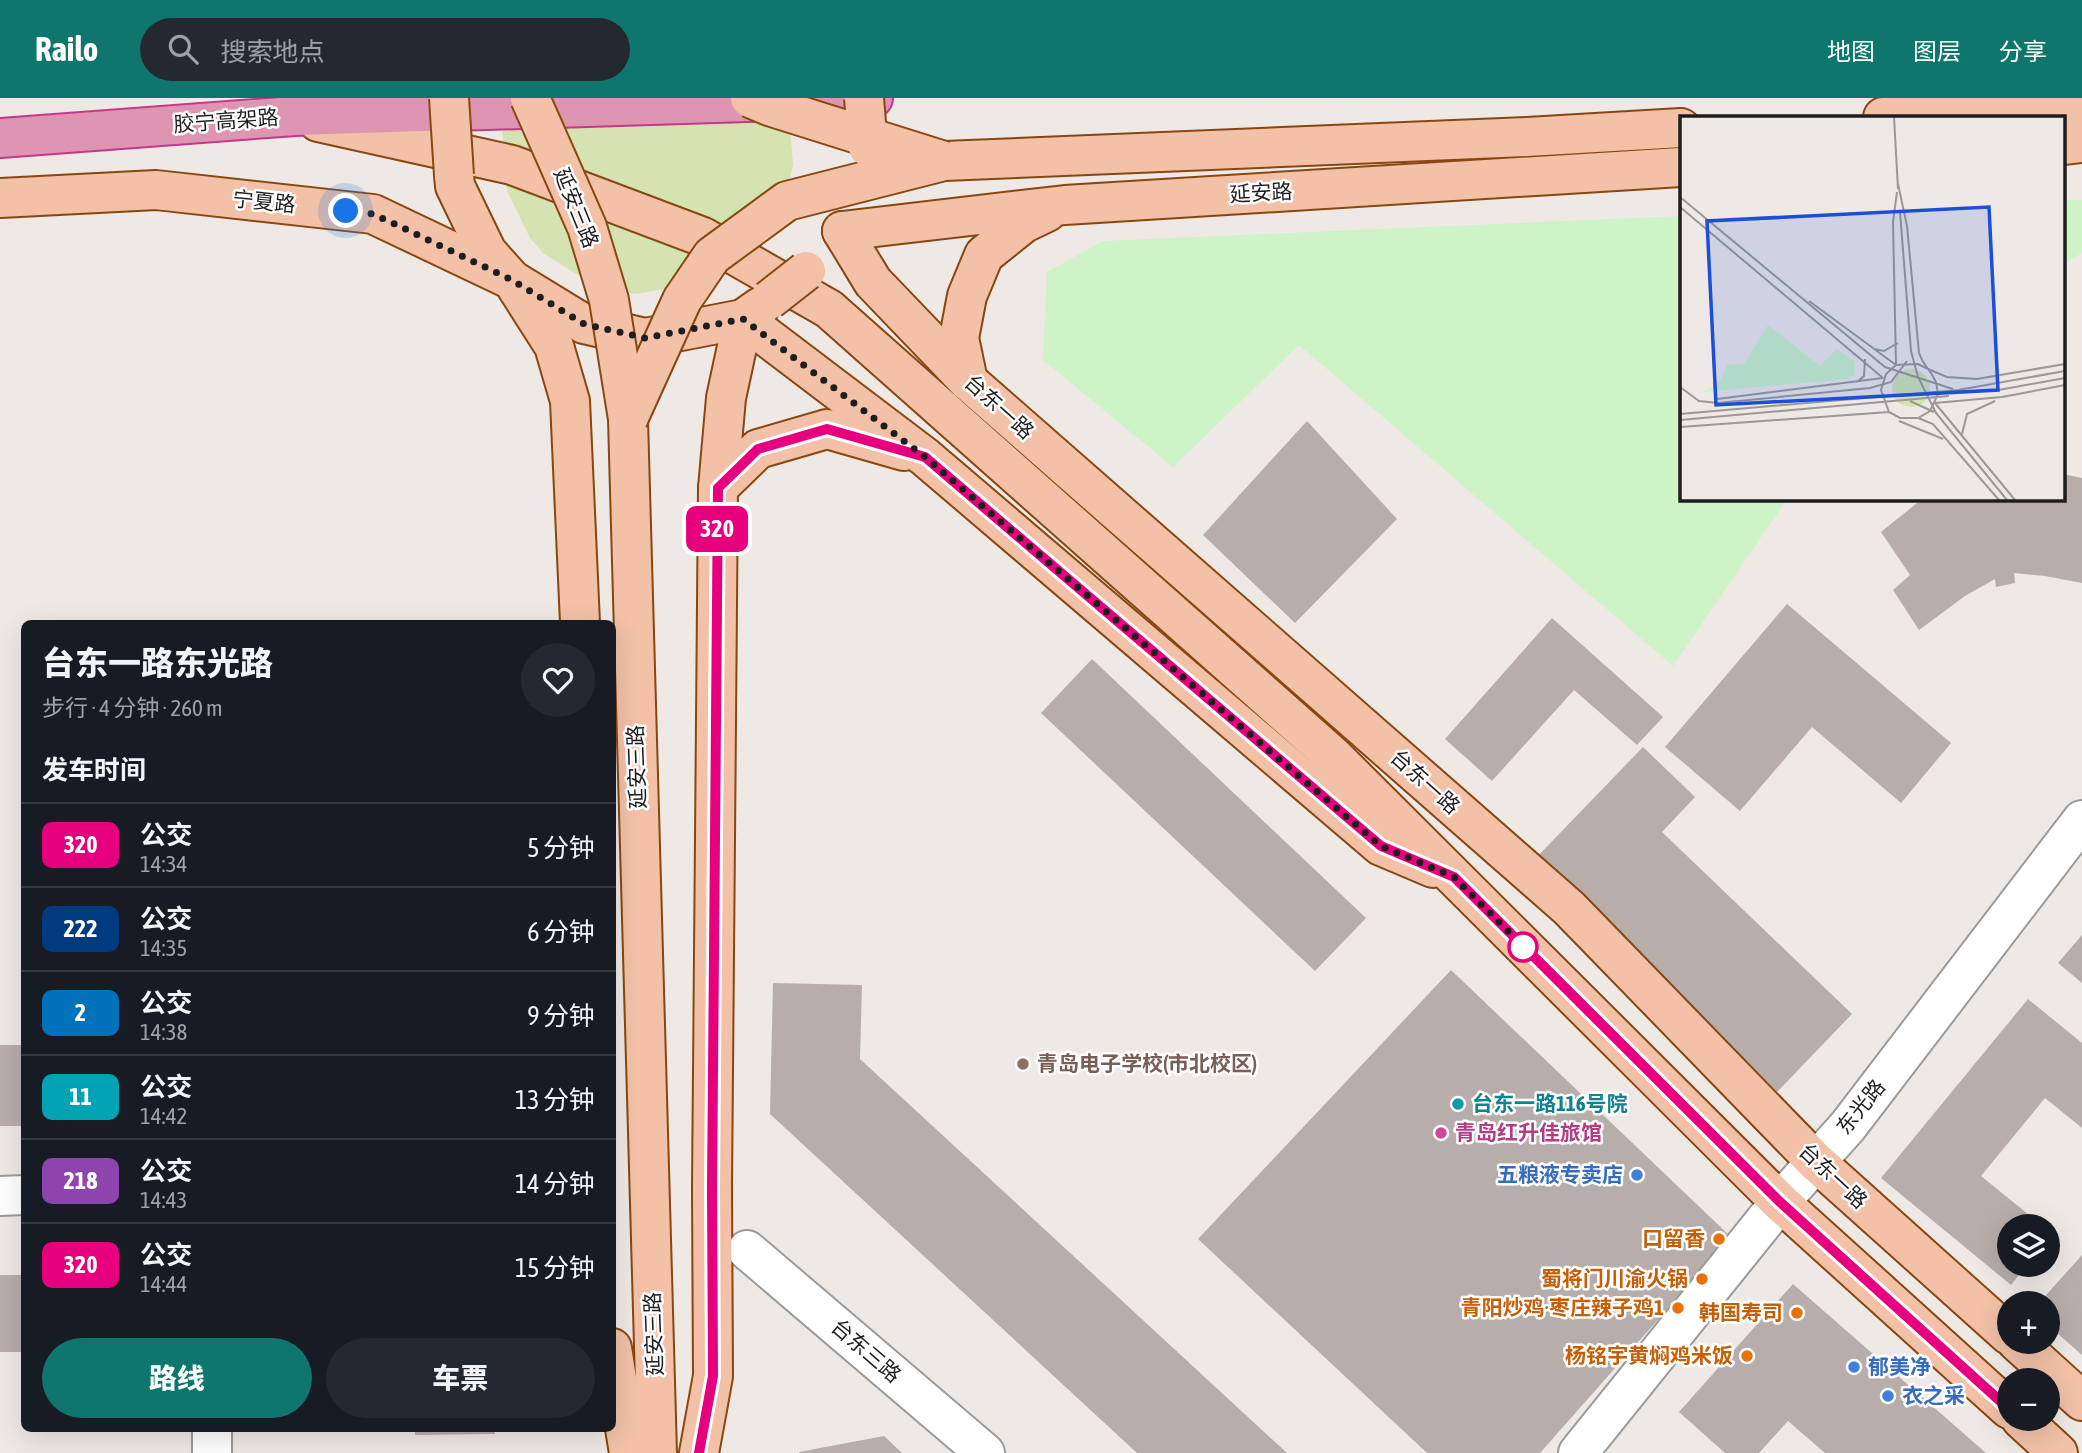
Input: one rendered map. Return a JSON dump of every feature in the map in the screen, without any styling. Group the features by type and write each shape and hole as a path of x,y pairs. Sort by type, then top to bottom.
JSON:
{"highway":[{"name":"胶宁高架路","path":"0,138 295,116 873,98"}],"main road":[{"path":"449,98 455,186 487,252 512,280 554,346 570,401 580,620"},
{"name":"延安三路","path":"530,98 587,227 606,288 628,419 657,1453"},
{"path":"750,98 944,161"},
{"path":"512,280 584,324 645,338 756,310 822,259 842,231 857,197 868,147 864,98"},
{"path":"1902,116 2082,110"},
{"path":"295,116 512,165 703,237 829,309 1333,756 1780,1202 1997,1398"},
{"path":"628,419 681,300 712,256 787,201 944,161 1680,128"},
{"path":"2064,145 2082,144"},
{"name":"延安路","path":"842,231 1065,205 1680,167"},
{"name":"宁夏路","path":"0,198 156,190 373,214 512,280"},
{"path":"968,381 960,338 967,296 984,255 1024,223 1065,205"},
{"name":"台东一路","path":"842,231 873,282 968,381 1569,908 1815,1161 1997,1324"},
{"path":"756,310 1381,846 1454,877"},
{"path":"699,1453 713,1376 718,488 726,398 756,310"},
{"path":"718,488 758,449 827,429 925,457"},
{"path":"2030,1354 2082,1401"},
{"name":"延安三路","path":"616,1373 629,1453"},
{"path":"2034,1431 2058,1453"}],"street":[{"name":"东光路","path":"1578,1453 1780,1202 1848,1126 2082,820"},
{"path":"0,1196 21,1195"},
{"name":"台东三路","path":"747,1250 985,1453"},
{"path":"212,1432 212,1453"}],"green space":[{"path":"789,114 793,164 786,198 706,282 635,294 597,287 543,253 530,238 507,191 502,125"},
{"path":"2064,200 2082,200 2082,253 2064,263"},
{"path":"1680,216 1680,500 1786,500 1673,666 1299,345 1173,467 1043,360 1047,272 1103,241"}],"building":[{"path":"1307,421 1397,519 1295,623 1203,535"},
{"path":"2064,474 2082,478 2082,583 2014,573 2015,583 1996,587 1995,579 1965,596 1919,630 1893,590 1910,575 1881,532 1921,500 2064,500"},
{"path":"1787,604 1951,743 1901,803 1812,727 1740,811 1665,747"},
{"path":"1552,618 1663,717 1637,745 1574,690 1492,781 1445,739"},
{"path":"1092,659 1366,918 1315,971 1041,713"},
{"path":"1643,747 1695,797 1662,832 1852,1014 1777,1092 1534,860"},
{"path":"2082,935 2082,983 2058,963"},
{"name":"台东一路116号院","path":"1451,970 1731,1237 1540,1453 1427,1453 1198,1239"},
{"path":"773,983 862,985 860,1059 1287,1453 1137,1453 770,1114"},
{"path":"2028,999 2082,1043 2082,1128 2045,1098 1981,1176 2028,1214 1997,1214 1997,1273 1881,1178"},
{"path":"0,1045 21,1045 21,1126 0,1126"},
{"path":"2082,1255 2082,1355 2060,1336 2060,1291 2050,1291"},
{"path":"0,1275 21,1275 21,1352 0,1352"},
{"path":"2001,1277 2017,1277 2011,1285"},
{"path":"1793,1284 1986,1453 1825,1453 1788,1421 1759,1453 1725,1453 1679,1412"},
{"path":"415,1432 495,1432 495,1434 415,1435"},
{"path":"884,1436 902,1453 799,1453 799,1452"}],"bus line":[{"name":"320","path":"699,1453 713,1376 718,488 758,449 827,429 925,457 1381,846 1454,877 1780,1202 1997,1398"}],"place":[{"name":"青岛电子学校(市北校区)","path":"1023,1064"},
{"name":"台东一路116号院","path":"1458,1104"},
{"name":"青岛红升佳旅馆","path":"1441,1133"},
{"name":"五粮液专卖店","path":"1637,1175"},
{"name":"口留香","path":"1719,1239"},
{"name":"蜀将门川渝火锅","path":"1702,1279"},
{"name":"青阳炒鸡·枣庄辣子鸡1","path":"1678,1308"},
{"name":"韩国寿司","path":"1797,1313"},
{"name":"杨铭宇黄焖鸡米饭","path":"1747,1356"},
{"name":"郁美净","path":"1854,1367"},
{"name":"衣之采","path":"1888,1396"}],"route":[{"path":"346,211 373,214 397,225 512,280 584,324 645,338 743,319 925,457 1381,846 1454,877 1531,954 1523,947"}]}
